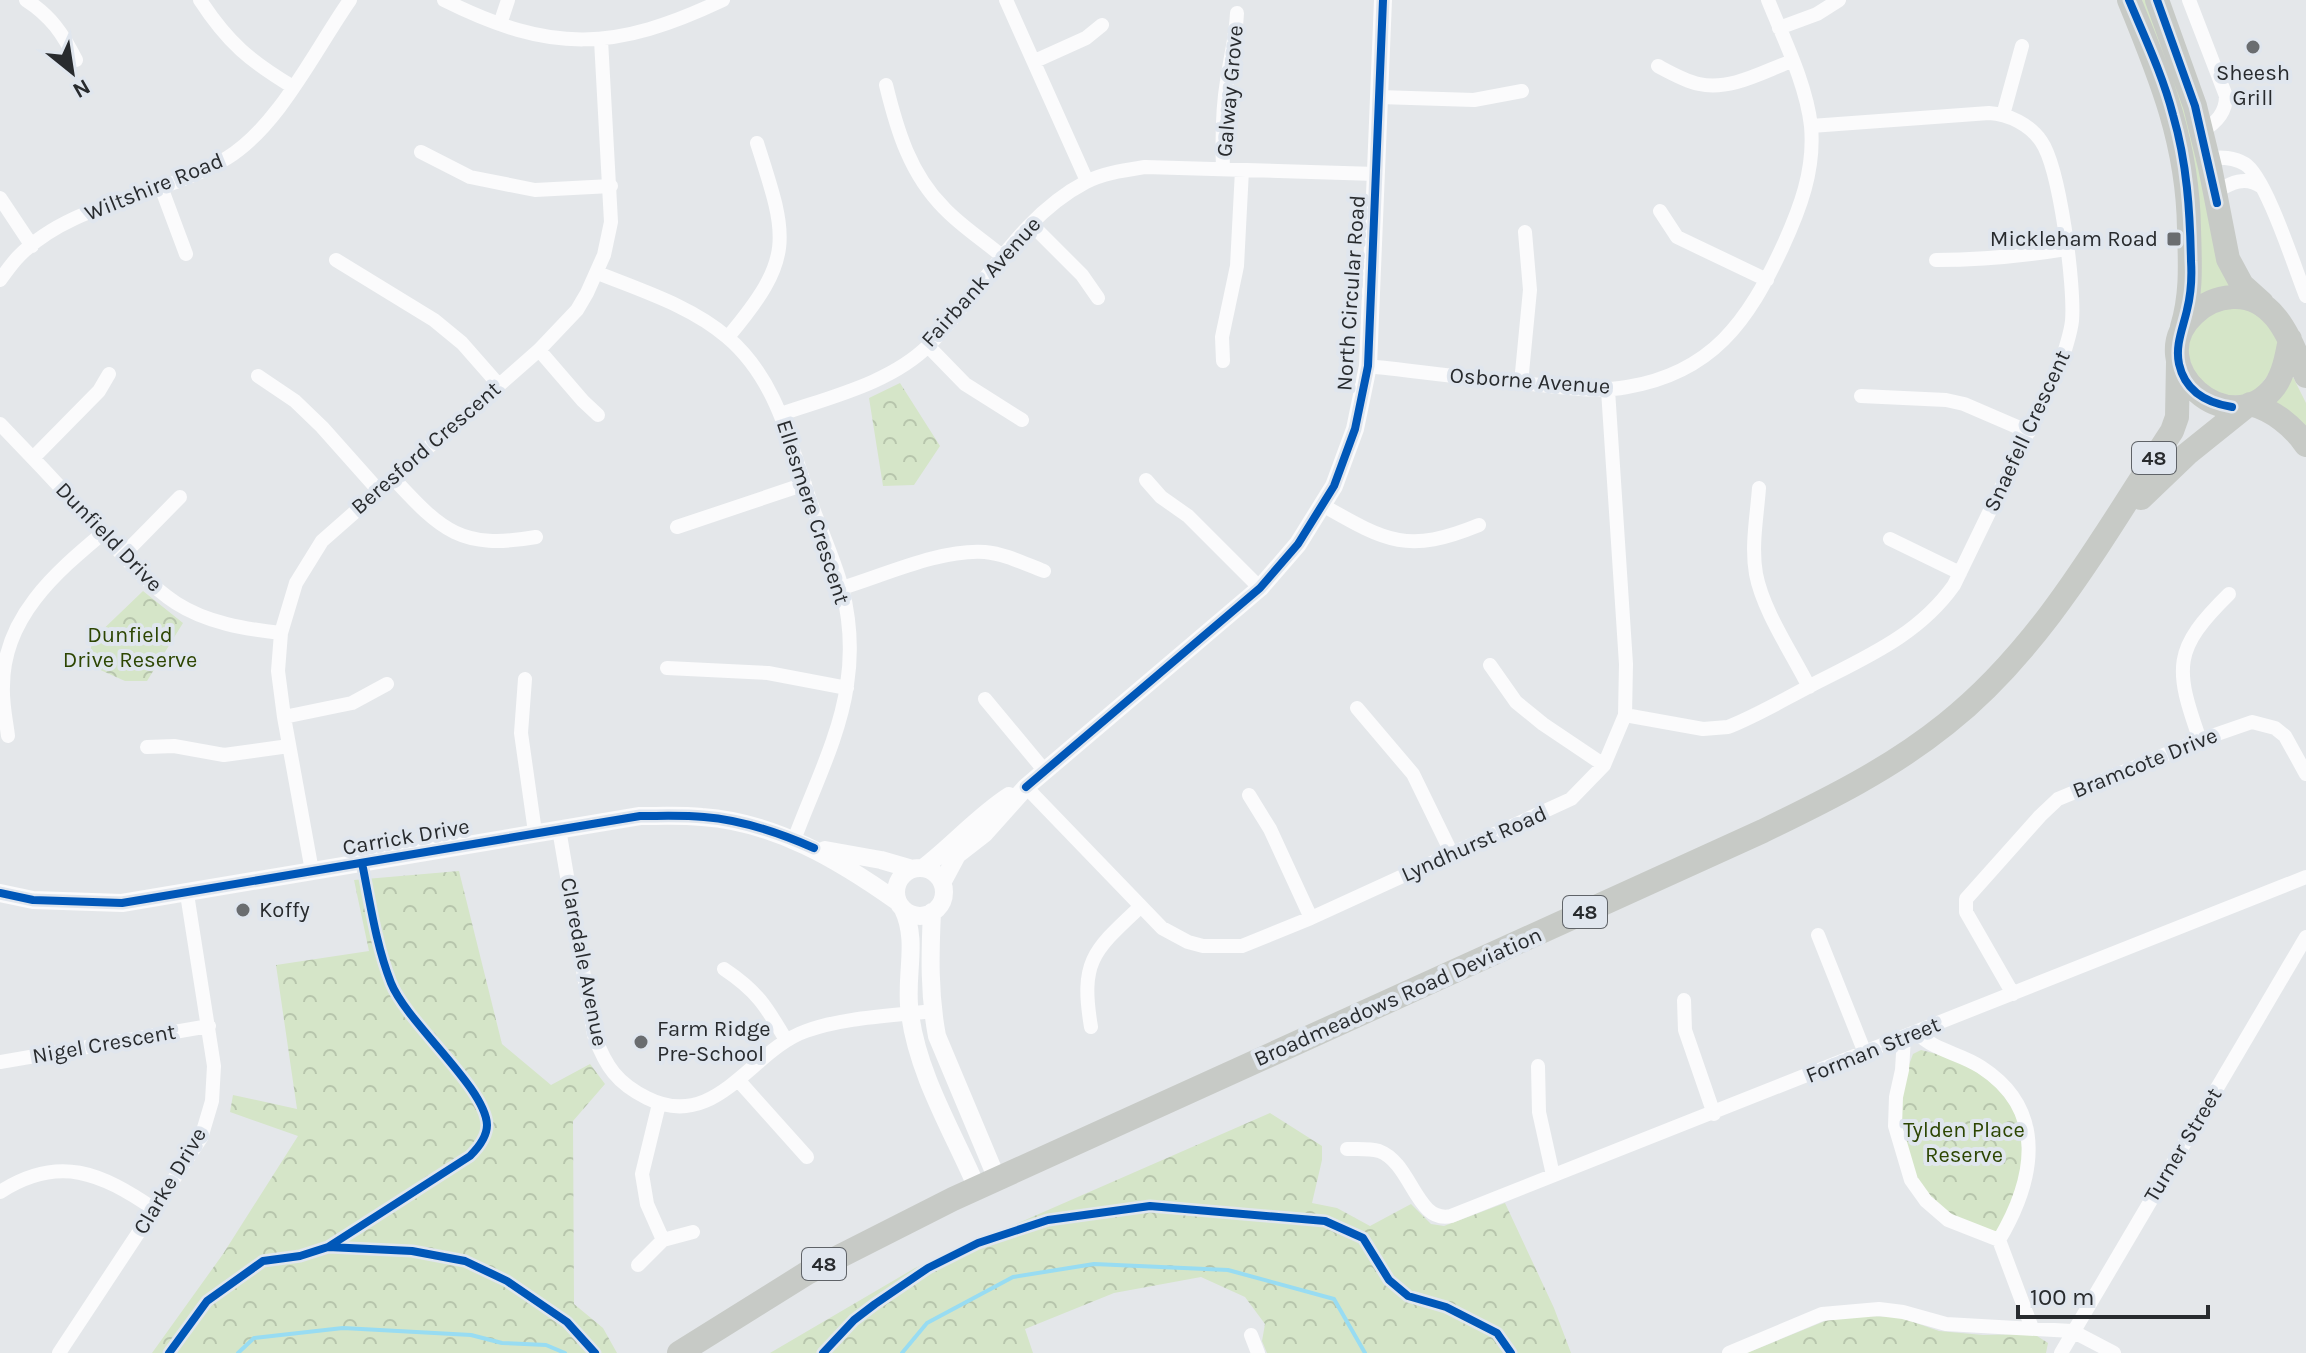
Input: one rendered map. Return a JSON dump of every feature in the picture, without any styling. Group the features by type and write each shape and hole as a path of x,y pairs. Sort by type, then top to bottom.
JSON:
{"main road":[{"path":"2129,0 2173,114 2187,182 2191,276 2178,362 2183,377 2204,399 2217,405 2249,404 2259,407 2290,426 2306,445"},
{"path":"2157,0 2188,81 2202,131 2231,268 2242,285 2278,319 2306,376"},
{"path":"2181,333 2189,318 2202,306 2218,298 2235,296 2252,300 2268,309"},
{"path":"2249,404 2274,387 2281,374 2290,339"},
{"name":"Broadmeadows Road Deviation","path":"679,1353 807,1273 987,1184 1763,831 1849,789 1912,750 1978,697 2045,622 2099,544 2172,431 2177,417 2178,362"},
{"name":"Broadmeadows Road Deviation","path":"2099,544 2160,478 2249,404"}],"street":[{"path":"26,0 60,28 76,60"},
{"path":"200,0 234,45 293,87"},
{"name":"Wiltshire Road","path":"0,280 19,256 51,232 89,212 161,187 228,158 266,125 350,0"},
{"path":"444,0 500,24 547,36 601,40 638,34 679,21 700,5 723,0"},
{"path":"500,24 508,0"},
{"path":"1006,0 1087,181"},
{"name":"North Circular Road","path":"942,883 957,855 984,834 1044,770 1260,588 1298,544 1324,506 1352,439 1368,366 1383,0"},
{"path":"1768,0 1779,28 1826,10 1839,0"},
{"path":"2189,0 2226,96 2223,111 2214,125 2202,131"},
{"name":"Galway Grove","path":"1223,169 1223,124 1237,13"},
{"path":"1035,61 1086,38 1102,25"},
{"name":"Osborne Avenue","path":"1368,366 1608,390 1666,376 1713,349 1747,313 1767,280 1798,213 1809,174 1811,126 1806,101 1779,28"},
{"name":"Beresford Crescent","path":"312,871 278,671 281,633 296,583 322,541 539,350 577,310 598,273 611,222 601,40"},
{"path":"1811,126 1976,113 2003,115 2022,46"},
{"path":"1658,66 1685,79 1713,86 1740,81 1792,61"},
{"path":"886,85 895,124 908,157 927,188 945,209 1002,256"},
{"path":"1379,97 1474,100 1522,91"},
{"name":"Snaefell Crescent","path":"1625,715 1715,729 1741,722 1909,633 1937,607 1960,573 2059,368 2069,335 2072,301 2051,159 2035,133 2003,115"},
{"path":"728,337 757,303 772,279 779,259 775,200 757,143"},
{"path":"421,152 470,177 535,190 611,186"},
{"path":"2208,158 2224,157 2243,162 2255,173 2306,296"},
{"name":"Fairbank Avenue","path":"781,414 867,384 928,346 1031,224 1053,204 1087,181 1118,171 1145,167 1376,174"},
{"path":"1223,361 1222,337 1237,266 1242,170"},
{"path":"2215,192 2230,183 2244,180 2263,188"},
{"path":"161,187 186,254"},
{"path":"0,198 32,246"},
{"path":"1660,211 1677,237 1767,280"},
{"path":"1031,224 1082,275 1098,298"},
{"path":"1521,383 1530,290 1525,232"},
{"path":"1936,260 2027,256 2066,249"},
{"path":"336,260 434,320 462,343 498,384"},
{"name":"Ellesmere Crescent","path":"598,273 689,311 728,337 762,377 781,414 842,588 849,636 847,688 838,723 794,840"},
{"path":"928,346 965,384 1022,420"},
{"path":"539,350 598,415"},
{"path":"33,458 99,391 109,374"},
{"path":"258,376 295,401 379,491"},
{"name":"Lyndhurst Road","path":"1026,787 1162,928 1188,942 1229,948 1256,942 1571,799 1604,765 1625,715 1626,664 1608,390"},
{"path":"1861,396 1946,400 1964,404 2029,432"},
{"name":"Dunfield Drive","path":"0,424 123,555 177,604 240,628 281,633"},
{"path":"393,478 441,526 461,536 479,541 536,537"},
{"path":"1146,480 1161,497 1188,516 1260,588"},
{"path":"677,527 805,484"},
{"path":"1759,488 1755,543 1757,577 1766,602 1809,687"},
{"path":"123,555 180,497"},
{"path":"1324,506 1376,534 1402,542 1438,540 1479,525"},
{"path":"8,736 2,688 4,670 11,642 25,610 69,561 103,533"},
{"path":"1890,539 1960,573"},
{"path":"842,588 951,555 972,552 1006,556 1044,571"},
{"path":"2200,740 2183,679 2185,648 2198,626 2229,594"},
{"path":"1490,665 1516,702 1604,765"},
{"path":"667,668 768,673 847,688"},
{"path":"525,679 521,733 535,832"},
{"path":"284,717 352,703 387,684"},
{"path":"985,699 1044,770"},
{"path":"1357,708 1413,774 1452,854"},
{"name":"Bramcote Drive","path":"2013,994 1966,912 1966,899 2058,799 2242,724 2265,724 2285,736 2306,774"},
{"path":"147,747 174,746 224,755 289,746"},
{"name":"North Circular Road","path":"917,868 955,842 982,815 1026,787"},
{"path":"1249,795 1270,829 1311,918"},
{"name":"Carrick Drive","path":"0,893 33,900 122,903 640,816 703,817 766,830 814,848 900,906"},
{"name":"Claredale Avenue","path":"559,829 594,1035 600,1053 622,1084 659,1104"},
{"name":"Carrick Drive","path":"814,848 917,868"},
{"path":"870,884 881,860"},
{"path":"900,906 917,915 932,912 942,901 942,883 934,873 917,868 899,878 896,886 900,906 912,937 908,981 910,1014 918,1052 938,1102 987,1184"},
{"name":"Forman Street","path":"1347,1149 1377,1150 1387,1156 1408,1179 1424,1207 1437,1217 1451,1216 2306,877"},
{"name":"Clarke Drive","path":"59,1353 201,1138 212,1101 214,1066 187,894"},
{"path":"1091,1027 1085,996 1091,961 1105,941 1140,907"},
{"path":"932,912 929,946 932,1011 937,1036 960,1091 987,1184"},
{"path":"1818,935 1865,1053"},
{"name":"Turner Street","path":"2061,1353 2306,937"},
{"path":"724,969 749,986 761,999 786,1040"},
{"path":"1684,1000 1685,1030 1714,1114"},
{"path":"663,1240 647,1204 642,1174 659,1104 678,1106 703,1102 722,1094 786,1040 806,1031 841,1023 932,1011"},
{"name":"Nigel Crescent","path":"0,1062 209,1026"},
{"path":"1999,1240 2015,1212 2027,1180 2030,1158 2024,1122 2016,1104 1999,1081 1974,1062 1910,1035 1896,1097 1895,1126 1911,1180 1926,1201 1948,1220 1999,1240 2032,1328"},
{"path":"1538,1066 1539,1112 1553,1175"},
{"path":"739,1081 807,1157"},
{"path":"938,1102 960,1091"},
{"path":"0,1192 30,1176 59,1170 91,1174 119,1185 154,1209"},
{"path":"638,1265 663,1240 693,1232"},
{"path":"1729,1353 1822,1314 1879,1309 1946,1324 2072,1331 2114,1353"},
{"path":"1251,1335 1258,1353"}],"green space":[{"path":"2142,0 2150,0 2174,60 2238,291 2201,301"},
{"path":"2239,305 2266,318 2280,344 2280,359 2254,394 2223,397 2197,381 2187,352 2190,336 2209,312"},
{"path":"2293,377 2306,403 2306,434 2272,398"},
{"path":"900,383 940,446 914,485 883,486 869,398"},
{"name":"Dunfield Drive Reserve","path":"143,591 183,623 147,681 125,681 87,664 93,639"},
{"path":"459,871 502,1044 551,1085 590,1064 605,1084 573,1121 574,1304 603,1328 617,1353 152,1353 223,1254 298,1136 230,1112 233,1095 297,1109 276,965 369,951 354,880"},
{"name":"Tylden Place Reserve","path":"1921,1050 1941,1055 1977,1072 2006,1098 2015,1115 2021,1133 2024,1177 1999,1230 1995,1232 1944,1211 1928,1195 1911,1168 1902,1137 1900,1105 1913,1054"},
{"path":"1270,1113 1322,1146 1322,1160 1312,1203 1337,1208 1370,1226 1411,1204 1431,1224 1444,1226 1505,1203 1554,1308 1571,1353 1267,1353 1262,1341 1265,1324 1245,1297 1201,1277 1114,1293 1025,1329 1033,1353 770,1353 915,1268"},
{"path":"1899,1317 1939,1331 1983,1335 2034,1334 2048,1343 2046,1353 1747,1353 1830,1319"}],"waterway":[{"path":"902,1353 927,1323 1013,1277 1094,1264 1228,1270 1334,1299 1365,1353"},
{"path":"238,1353 254,1338 343,1328 471,1335 502,1343 546,1345 565,1353"}],"cycle path":[{"path":"1026,787 1260,588 1298,544 1334,486 1355,429 1368,366 1383,0"},
{"path":"2129,0 2164,86 2185,169 2191,279 2179,343 2179,364 2186,382 2198,394 2232,407"},
{"path":"2157,0 2195,106 2217,203"},
{"path":"0,893 33,900 122,903 640,816 696,816 732,821 774,832 814,848"},
{"path":"328,1247 470,1156 487,1129 483,1110 474,1093 413,1017 391,983 377,939 362,863"},
{"path":"823,1353 854,1320 875,1304 928,1268 978,1243 1048,1220 1150,1206 1325,1221 1363,1238 1389,1280 1408,1296 1446,1307 1497,1333 1511,1353"},
{"path":"169,1353 207,1301 263,1261 300,1256 328,1247 412,1251 465,1261 507,1281 567,1322 595,1353"}],"place":[{"name":"Sheesh Grill","path":"2253,47"},
{"name":"Mickleham Road","path":"2174,239"},
{"name":"Koffy","path":"243,910"},
{"name":"Farm Ridge Pre-School","path":"641,1042"}]}
